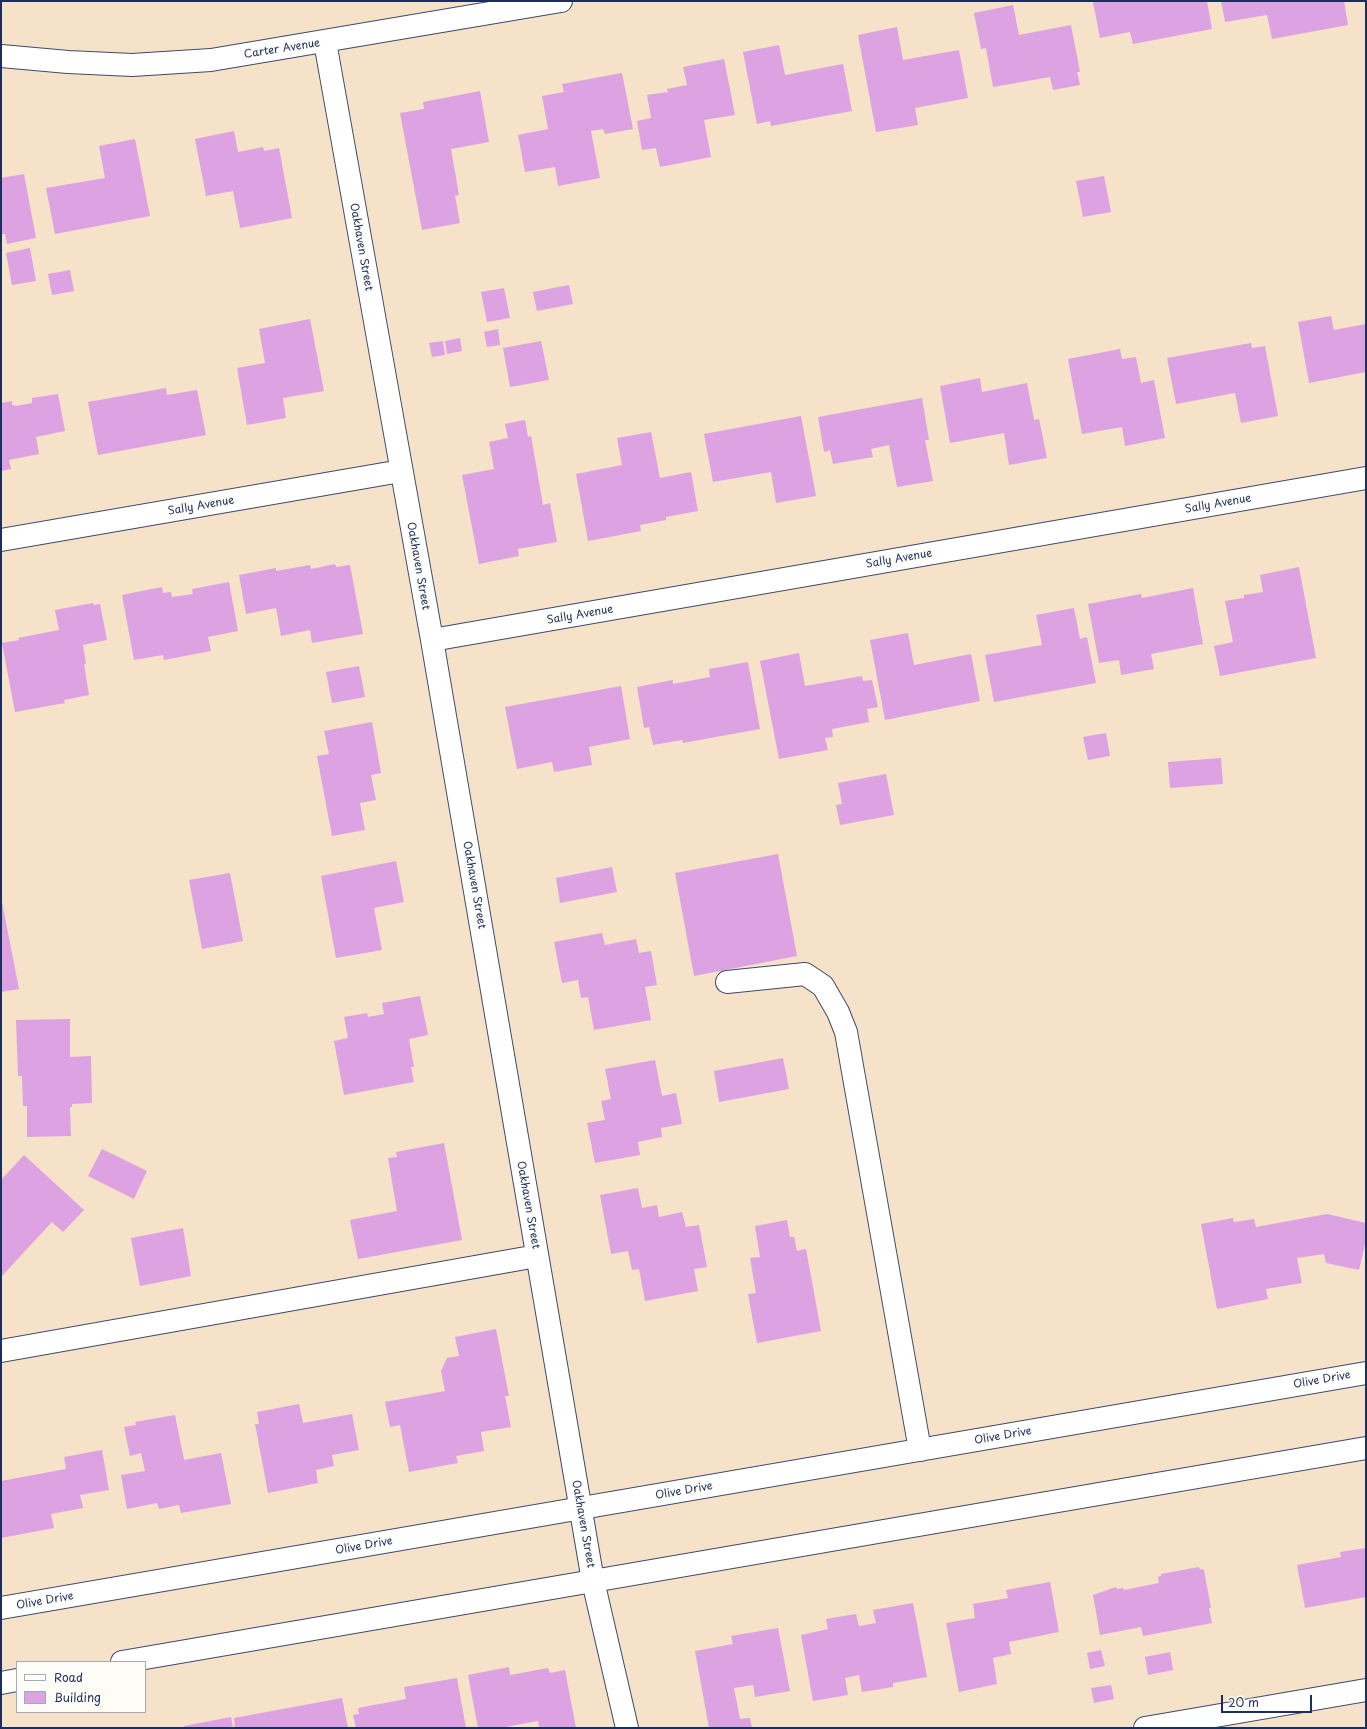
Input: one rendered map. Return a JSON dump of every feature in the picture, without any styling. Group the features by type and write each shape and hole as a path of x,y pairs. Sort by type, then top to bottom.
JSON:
{"street":[{"name":"Carter Avenue","path":"1,56 132,65 211,60 325,42 561,1"},
{"name":"Oakhaven Street","path":"325,42 432,640 593,1581 627,1728"},
{"name":"Sally Avenue","path":"1,540 401,471"},
{"name":"Sally Avenue","path":"432,640 1366,478"},
{"path":"727,982 805,974 823,986 838,1012 846,1032 920,1450"},
{"path":"1,1351 537,1256"},
{"name":"Olive Drive","path":"1,1608 1366,1373"},
{"path":"128,1661 1366,1448"},
{"path":"1,1683 16,1680"},
{"path":"1145,1728 1366,1690"}],"building":[{"path":"1207,1 1212,29 1133,44 1130,32 1100,38 1093,2"},
{"path":"1221,1 1344,1 1348,25 1272,39 1267,15 1225,22"},
{"path":"1013,5 1019,35 1071,25 1080,72 1077,72 1080,85 1053,90 1050,77 993,87 986,48 981,49 974,13"},
{"path":"897,27 903,60 959,50 968,98 915,108 918,125 876,132 858,35"},
{"path":"779,45 785,75 843,64 852,111 771,126 770,121 757,124 743,52"},
{"path":"724,59 735,115 704,120 711,157 660,167 656,148 642,150 637,121 651,118 647,95 668,92 667,89 687,85 683,67"},
{"path":"622,73 633,129 605,134 603,129 591,131 600,178 558,186 555,167 525,172 518,135 548,129 542,96 564,92 562,84"},
{"path":"480,91 489,142 451,149 459,195 455,196 460,223 422,230 400,113 424,109 423,102"},
{"path":"234,131 238,152 263,147 264,151 279,148 292,218 240,228 233,191 206,196 195,139"},
{"path":"135,139 150,216 55,234 46,188 105,178 99,146"},
{"path":"24,174 36,238 7,244 5,234 1,234 1,178"},
{"path":"1104,176 1111,212 1083,217 1076,181"},
{"path":"30,248 36,281 12,285 6,253"},
{"path":"70,270 74,291 52,295 48,274"},
{"path":"569,285 573,304 537,311 533,292"},
{"path":"504,288 510,318 487,322 481,292"},
{"path":"1331,316 1334,330 1366,324 1366,372 1309,383 1298,322"},
{"path":"310,319 324,391 283,398 286,418 247,425 237,368 265,363 259,329"},
{"path":"498,329 500,345 487,347 484,332"},
{"path":"460,338 462,351 447,354 445,341"},
{"path":"443,341 445,355 432,357 429,343"},
{"path":"541,341 549,380 510,387 503,348"},
{"path":"1251,343 1252,348 1265,346 1278,416 1241,423 1235,393 1176,404 1167,358"},
{"path":"1120,349 1122,359 1136,357 1141,383 1154,380 1165,438 1125,446 1122,427 1082,434 1068,359"},
{"path":"980,378 982,392 1027,383 1034,420 1039,419 1047,458 1009,465 1004,433 950,443 940,386"},
{"path":"166,388 167,395 197,390 206,435 98,455 88,402"},
{"path":"58,394 65,431 36,437 39,454 9,460 11,469 1,471 1,403 12,401 12,405 16,406 32,403 32,398"},
{"path":"922,398 929,440 925,440 933,481 897,487 889,445 871,449 873,457 833,464 830,450 824,452 818,417"},
{"path":"801,416 816,496 776,503 771,472 713,482 704,434"},
{"path":"525,420 528,437 531,436 543,505 550,503 557,542 518,549 519,556 479,564 462,475 494,469 489,442 508,438 505,424"},
{"path":"651,432 660,478 691,472 698,511 666,517 666,520 640,525 641,531 588,541 576,474 622,465 617,438"},
{"path":"335,564 336,567 350,565 363,634 312,643 310,630 281,636 276,608 246,614 239,575 276,568 276,571 310,565 311,569"},
{"path":"1299,567 1316,658 1220,676 1214,646 1233,642 1225,601 1244,598 1244,595 1263,592 1260,575"},
{"path":"229,582 238,631 208,637 211,651 164,660 163,655 134,660 122,595 162,587 163,593 171,592 172,597 193,594 192,589"},
{"path":"1193,588 1203,644 1151,654 1154,669 1121,675 1119,660 1099,663 1088,604 1141,594 1142,598"},
{"path":"93,603 94,605 100,604 107,640 83,645 86,664 84,664 89,695 64,700 65,703 15,712 2,643 19,640 18,638 59,630 55,610"},
{"path":"1074,608 1080,639 1087,637 1096,683 994,702 985,655 1042,645 1036,615"},
{"path":"908,633 914,665 971,654 980,701 885,720 870,640"},
{"path":"799,653 805,686 862,676 863,681 872,680 878,707 867,709 869,722 832,729 833,737 825,738 828,750 779,759 760,661"},
{"path":"748,662 760,729 683,743 682,740 653,745 649,727 644,728 637,687 673,680 673,684 710,677 709,669"},
{"path":"359,666 365,697 332,703 326,672"},
{"path":"621,686 630,739 589,747 592,765 554,772 552,762 517,769 505,707"},
{"path":"372,722 381,773 371,775 376,800 360,803 365,830 332,836 317,756 329,754 324,731"},
{"path":"1106,733 1110,756 1088,760 1083,737"},
{"path":"1221,758 1223,784 1170,788 1168,762"},
{"path":"886,774 894,815 840,825 836,805 842,804 838,783"},
{"path":"778,854 797,956 694,976 675,873"},
{"path":"396,861 404,902 374,908 382,950 336,958 321,876"},
{"path":"612,867 617,892 560,903 556,878"},
{"path":"230,873 243,941 202,949 189,880"},
{"path":"1,897 19,989 1,992"},
{"path":"602,933 605,945 636,939 639,953 651,951 657,985 645,987 651,1020 594,1030 588,997 581,998 578,980 562,983 554,942"},
{"path":"420,996 428,1035 409,1039 414,1067 411,1067 414,1082 344,1095 334,1041 348,1038 344,1017 367,1013 368,1017 384,1014 382,1003"},
{"path":"70,1019 70,1057 91,1056 92,1103 72,1104 72,1107 70,1107 71,1136 27,1137 27,1106 23,1106 22,1076 18,1076 16,1020"},
{"path":"783,1058 789,1089 719,1102 714,1071"},
{"path":"655,1060 662,1096 676,1093 682,1124 661,1128 662,1137 638,1142 640,1155 595,1163 587,1123 605,1120 601,1101 611,1099 605,1069"},
{"path":"444,1143 462,1240 358,1259 350,1220 397,1211 388,1158 397,1157 396,1152"},
{"path":"102,1149 147,1171 134,1199 88,1176"},
{"path":"24,1155 84,1210 63,1232 52,1222 1,1277 1,1180"},
{"path":"638,1188 642,1208 657,1205 659,1217 682,1212 686,1227 699,1225 707,1267 694,1269 698,1291 645,1301 639,1269 632,1270 628,1251 611,1254 600,1195"},
{"path":"1327,1214 1366,1223 1366,1240 1359,1270 1326,1263 1324,1254 1297,1258 1302,1283 1266,1289 1268,1299 1217,1309 1201,1224 1233,1218 1234,1222 1254,1219 1256,1227"},
{"path":"787,1220 790,1237 794,1237 797,1251 806,1249 821,1331 757,1343 748,1294 756,1293 750,1258 760,1257 755,1226"},
{"path":"183,1228 191,1276 140,1286 131,1238"},
{"path":"496,1329 509,1396 505,1396 511,1427 481,1432 484,1451 456,1456 458,1463 409,1472 400,1425 390,1427 385,1402 445,1391 441,1371 447,1358 459,1356 455,1337"},
{"path":"299,1404 303,1423 352,1414 359,1450 332,1455 334,1466 316,1470 318,1483 268,1493 255,1424 259,1424 257,1412"},
{"path":"175,1415 184,1460 221,1453 231,1504 181,1513 179,1505 159,1509 157,1503 127,1509 121,1475 145,1471 141,1453 130,1456 124,1427 136,1425 135,1422"},
{"path":"102,1450 109,1490 80,1495 83,1508 51,1514 54,1528 1,1538 1,1481 66,1469 64,1457"},
{"path":"1366,1548 1366,1597 1305,1608 1297,1565 1341,1557 1340,1552"},
{"path":"1199,1567 1200,1569 1204,1570 1211,1608 1209,1608 1212,1623 1143,1636 1141,1627 1100,1635 1093,1595 1116,1587 1117,1589 1123,1588 1124,1590 1159,1583 1158,1577 1161,1576 1161,1574"},
{"path":"1050,1582 1059,1632 1009,1642 1011,1654 993,1658 997,1684 959,1692 946,1623 975,1618 973,1604 1008,1598 1006,1590"},
{"path":"913,1603 927,1677 893,1683 893,1687 862,1692 859,1675 845,1678 848,1695 813,1701 801,1635 828,1629 826,1619 856,1614 859,1626 876,1623 873,1610"},
{"path":"778,1628 790,1691 755,1697 753,1685 734,1688 740,1719 750,1718 752,1728 709,1728 695,1651 733,1644 731,1636"},
{"path":"1101,1650 1105,1666 1090,1669 1087,1653"},
{"path":"1170,1652 1173,1670 1148,1675 1145,1657"},
{"path":"509,1667 510,1675 548,1668 550,1673 565,1670 576,1728 539,1728 538,1721 500,1728 478,1728 468,1675"},
{"path":"457,1678 466,1728 356,1728 353,1715 359,1714 358,1708 406,1699 404,1687"},
{"path":"1111,1685 1114,1699 1094,1703 1091,1688"},
{"path":"342,1698 348,1728 235,1728 234,1718"},
{"path":"231,1717 233,1728 185,1728 184,1726"}]}
